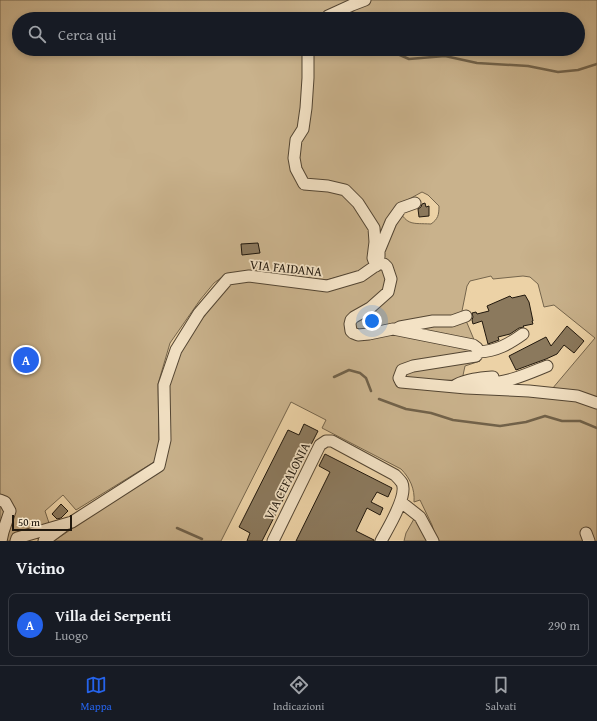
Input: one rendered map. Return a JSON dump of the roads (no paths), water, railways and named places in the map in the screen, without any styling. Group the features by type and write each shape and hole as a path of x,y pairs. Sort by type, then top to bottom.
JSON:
{"street":[{"path":"337,12 365,0"},
{"path":"308,56 306,108 303,129 296,140 294,158 296,169 304,184 328,186 345,190 358,203 374,228 375,242 373,258 378,265"},
{"path":"378,265 380,251 391,222 401,208 415,203"},
{"path":"378,265 384,264 387,267 391,279 388,292 370,308 351,320 351,331 354,334 369,334 393,329 473,345 477,348 478,354"},
{"name":"VIA FAIDANA","path":"16,541 17,538 72,522 159,466 165,440 164,385 176,350 200,312 228,279 250,276 327,286 361,276 378,265"},
{"path":"396,330 400,327 433,321 452,321 466,316"},
{"path":"523,334 497,349 488,352 413,366 402,370 399,378 403,383 529,391 576,396 597,403"},
{"path":"478,354 492,356 502,354"},
{"path":"466,388 475,384 496,383 511,380 547,366"},
{"path":"454,387 462,382 478,378 503,376 513,372"},
{"name":"VIA CEFALONIA","path":"273,541 320,445 326,442 332,442 396,475 402,483 403,492 401,502 381,541"},
{"path":"0,500 5,502 10,511 1,541"},
{"path":"401,502 420,517 433,541"},
{"path":"44,541 67,523"}],"waterway":[{"path":"402,56 409,59 445,56"},
{"path":"445,56 477,63 528,66 558,72 578,70 597,64"},
{"path":"334,377 349,370 360,373 366,378 371,391"},
{"path":"379,399 406,409 431,413 453,420 500,426 526,422 545,416 562,421 580,421 597,428"},
{"path":"177,528 202,539"}],"place":[{"name":"Villa dei Serpenti","path":"26,360"}]}
